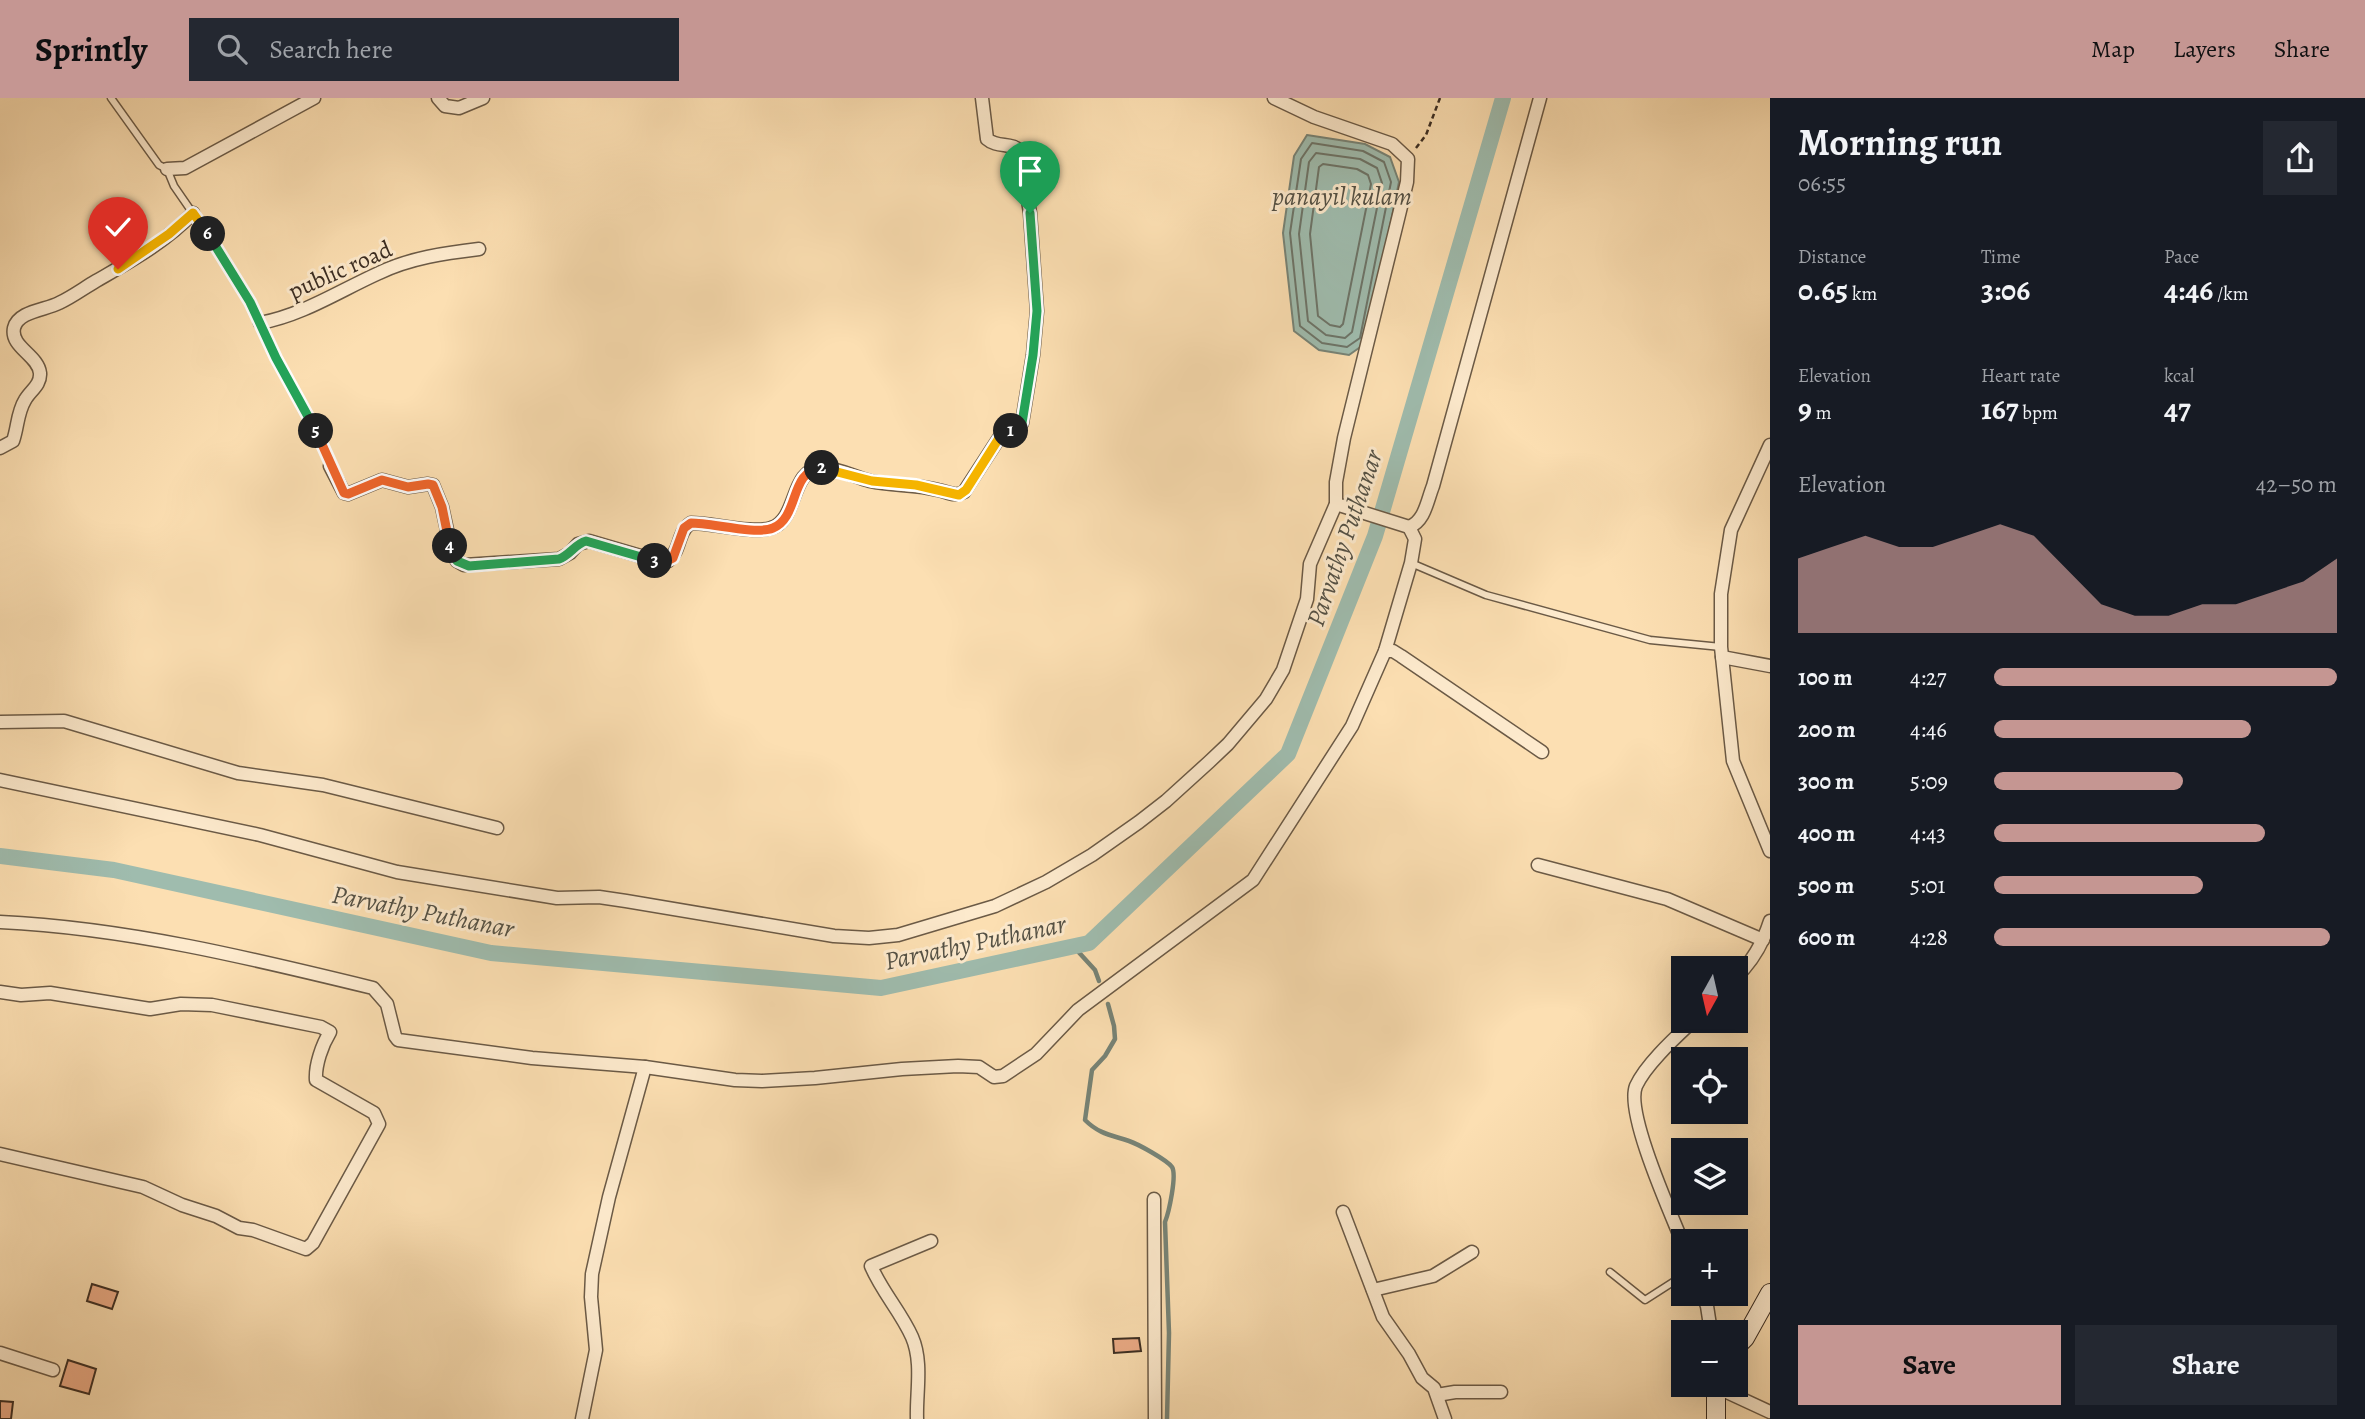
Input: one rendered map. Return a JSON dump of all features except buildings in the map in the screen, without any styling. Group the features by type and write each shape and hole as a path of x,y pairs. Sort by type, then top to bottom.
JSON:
{"main road":[{"path":"1748,1333 1770,1293"},
{"path":"1716,1397 1716,1419"}],"street":[{"path":"167,169 185,168 314,98"},
{"path":"438,98 445,106 459,108 483,98"},
{"path":"330,466 344,493 348,494 382,480 408,487 433,485 442,507 452,553 457,561 469,566 559,559 586,541 654,560 668,561 675,555 684,528 691,523 760,530 778,525 784,519 804,475 817,468 829,468 886,484 916,485 959,495 966,490 1001,435 1018,428 1022,423 1036,333 1030,213 1020,151 1015,146 991,143 987,139 982,98"},
{"path":"0,780 260,835 397,872 556,898 608,898 843,937 898,935 995,906 1046,883 1092,855 1166,801 1228,744 1266,698 1283,670 1307,599 1310,564 1343,506 1336,482 1344,438 1407,182 1408,159 1392,144 1314,117 1274,98"},
{"path":"1343,506 1408,527 1422,517 1433,486 1540,98"},
{"path":"0,448 13,441 21,408 40,377 40,370 34,360 16,340 16,324 30,313 59,304 127,263 169,234 193,213"},
{"name":"public road","path":"260,324 307,309 392,268 428,257 479,248"},
{"path":"1770,445 1731,530 1721,594 1722,652 1733,761 1770,851"},
{"path":"0,922 46,925 216,950 373,988 387,1004 398,1040 532,1059 645,1067 735,1080 762,1081 958,1066 979,1067 994,1077 1003,1076 1036,1054 1078,1010 1253,880 1352,726 1385,651 1411,563 1415,540 1408,527"},
{"path":"1385,651 1393,651 1401,656 1542,752"},
{"path":"1722,652 1770,666"},
{"path":"0,722 64,722 238,773 323,785 497,828"},
{"path":"1538,865 1667,899 1763,940"},
{"path":"1748,966 1770,921"},
{"path":"0,992 21,995 50,993 150,1009 181,1004 212,1005 321,1027 330,1032 315,1075 318,1083 374,1113 379,1124 313,1243 306,1249 253,1230 239,1228 142,1187 0,1153"},
{"path":"1677,1229 1638,1130 1635,1087 1681,1033"},
{"path":"582,1419 596,1350 591,1297 592,1274 609,1197 645,1067"},
{"path":"1154,1199 1155,1419"},
{"path":"1343,1212 1380,1312 1422,1378 1434,1388 1445,1419"},
{"path":"917,1419 918,1374 914,1339 881,1288 872,1266 931,1241"},
{"path":"1373,1290 1433,1276 1472,1252"},
{"path":"0,1353 54,1370"},
{"path":"1437,1395 1455,1392 1501,1392"},
{"path":"1739,1397 1770,1412"}],"lane":[{"path":"111,98 159,165 167,169 174,186 239,284 314,425 330,466"},
{"path":"1411,563 1486,595 1650,640 1722,652"},
{"path":"1610,1272 1645,1300 1671,1283"}],"path":[{"path":"1408,159 1426,135 1440,98"}],"water":[{"name":"panayil kulam","path":"1307,135 1365,144 1390,157 1399,182 1366,343 1349,355 1319,350 1294,331 1283,233 1294,156"}],"waterway":[{"name":"Parvathy Puthanar","path":"0,856 114,870 491,953 881,988 1089,943 1288,754 1375,536 1503,98"},
{"path":"1073,946 1095,970 1099,981"},
{"path":"1108,1004 1115,1039 1092,1070 1085,1120 1100,1131 1152,1152 1172,1167 1174,1178 1165,1222 1169,1333 1167,1419"}],"route":[{"path":"118,269 169,234 193,213 250,302 276,358 314,425 342,492 348,494 382,480 408,487 433,485 442,507 452,553 462,564 469,566 504,561 559,559 586,541 665,562 675,555 684,528 691,523 760,530 778,525 784,519 804,475 814,469 829,468 861,479 886,484 916,485 954,495 964,492 1001,435 1018,428 1022,423 1037,311 1030,213"}]}
